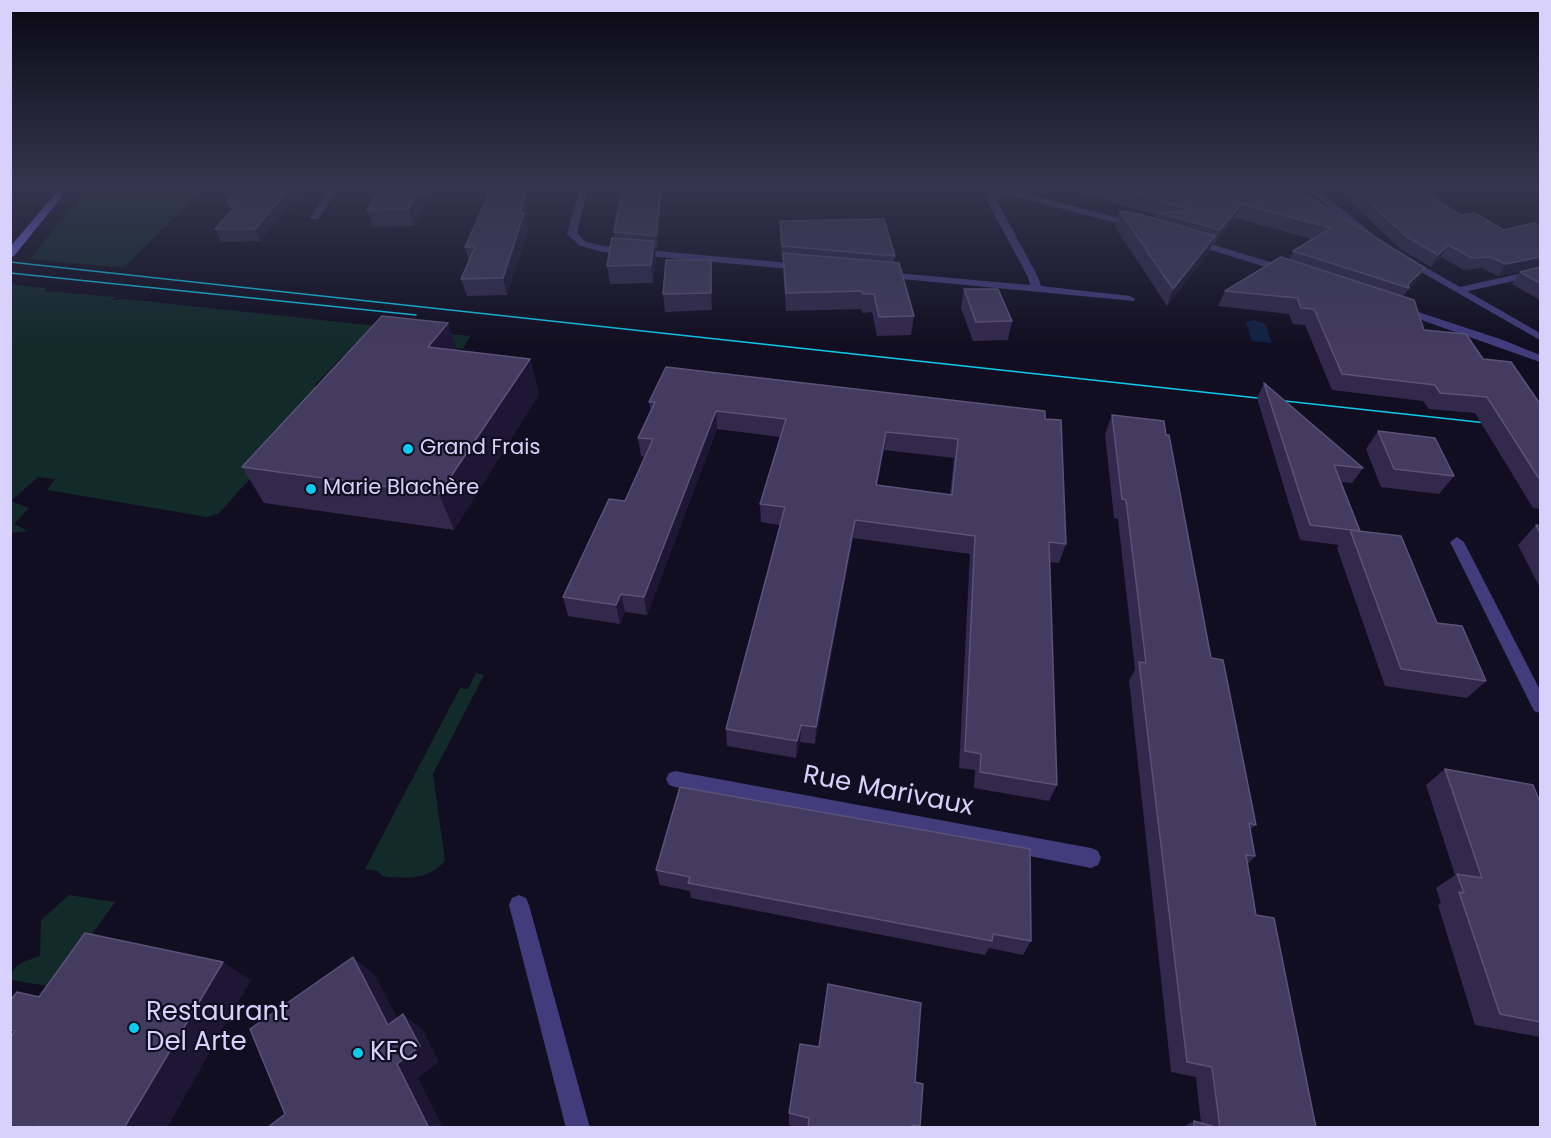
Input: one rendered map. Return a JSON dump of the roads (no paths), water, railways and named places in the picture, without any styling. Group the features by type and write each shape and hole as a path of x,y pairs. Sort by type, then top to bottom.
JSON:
{"main road":[{"path":"10,254 21,241"}],"street":[{"path":"580,241 603,249 814,269"},
{"path":"1014,241 1033,277 1036,289"},
{"path":"1191,241 1302,276"},
{"path":"1378,241 1540,337"},
{"path":"1460,290 1540,272"},
{"path":"872,274 1130,299"},
{"path":"1390,305 1499,342 1540,359"},
{"path":"1499,342 1525,347 1540,345"},
{"path":"1457,542 1540,706"},
{"name":"Rue Marivaux","path":"675,779 1091,858"},
{"path":"519,905 578,1128"}],"water":[{"path":"1254,320 1265,324 1272,343 1252,341 1246,322"}],"tram line":[{"path":"10,262 1496,424"},
{"path":"10,273 416,315"}],"place":[{"name":"Grand Frais","path":"408,449"},
{"name":"Marie Blachère","path":"311,489"},
{"name":"Restaurant Del Arte","path":"134,1028"},
{"name":"KFC","path":"358,1053"}]}
